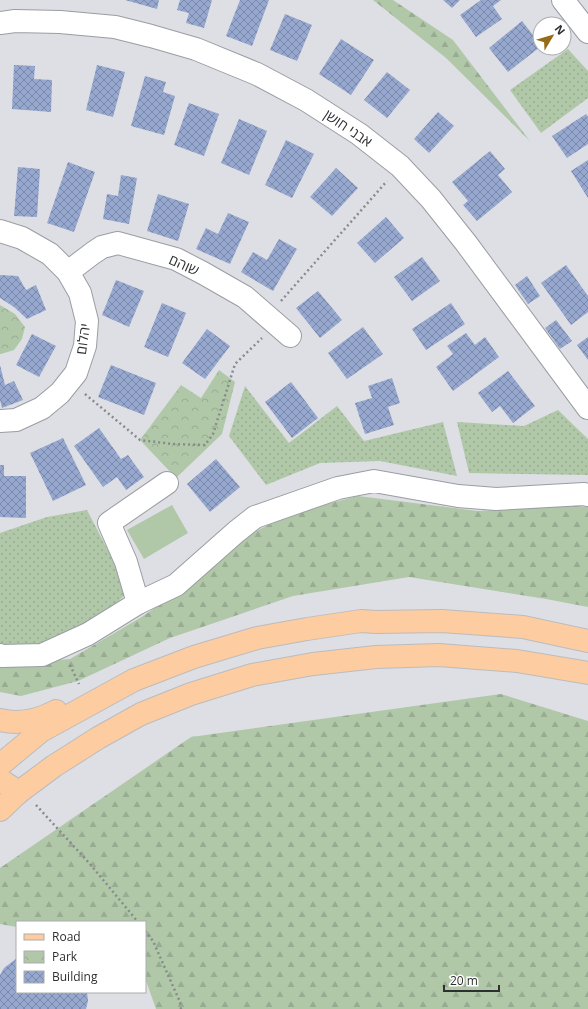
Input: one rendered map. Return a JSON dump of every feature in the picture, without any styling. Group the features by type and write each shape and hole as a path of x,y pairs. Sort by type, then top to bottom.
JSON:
{"main road":[{"path":"0,720 24,722 35,720 148,663 194,645 263,625 291,620 318,618 376,622 442,621 523,627 588,641"},
{"path":"27,798 1,765 42,731 134,680 194,657 257,638 361,621"},
{"path":"0,810 27,798 54,766 98,738 141,714 191,694 252,675 312,664 376,657 439,655 517,661 588,673"}],"street":[{"path":"563,0 588,32"},
{"name":"אבני חושן","path":"0,23 15,21 60,22 115,27 196,49 257,74 306,100 359,134 400,166 431,199 588,408"},
{"name":"יהלום","path":"0,231 22,238 50,254 68,272 80,293 87,321 85,346 76,373 60,393 42,408 16,420 0,421"},
{"name":"שוהם","path":"68,272 102,247 118,243 176,259 203,273 245,297 278,326"},
{"path":"0,655 42,655 88,634 138,603 176,585 255,517 338,488 374,481 458,496 496,499 588,495"},
{"path":"138,603 126,562 109,523 167,483"}],"path":[{"path":"70,380 140,440 173,444 205,445 213,434 235,364 278,326 400,166"},
{"path":"27,798 90,864 137,921"},
{"path":"146,932 153,941 180,1002 181,1009"}],"green space":[{"path":"373,0 393,0 453,40 530,141 446,58"},
{"path":"572,53 588,71 588,98 541,133 510,90 558,56 572,56"},
{"path":"0,305 15,314 25,327 22,339 14,350 1,354 0,354"},
{"path":"219,370 235,382 222,434 176,478 140,440 181,385 201,398"},
{"path":"245,386 289,443 337,406 364,441 443,422 457,476 380,461 320,463 266,485 229,436"},
{"path":"558,410 588,439 588,475 469,473 457,422 524,426"},
{"path":"358,496 478,511 575,506 588,507 588,607 409,577 293,596 170,638 78,681 21,696 0,692 0,659 17,663 70,659 140,618 194,582 244,537 293,513"},
{"path":"172,505 188,533 144,559 127,530"},
{"path":"87,510 129,591 101,617 33,648 0,646 0,533 47,517"},
{"path":"501,694 588,721 588,1009 156,1009 146,981 146,921 16,921 16,927 0,924 0,868 191,737"}],"building":[{"path":"125,0 159,0 157,9"},
{"path":"180,0 212,0 204,28 186,23 189,13 177,10"},
{"path":"240,0 269,0 252,46 226,36"},
{"path":"443,0 460,0 452,8"},
{"path":"481,0 501,0 493,6 502,19 476,37 460,15"},
{"path":"285,14 312,25 297,61 270,50"},
{"path":"522,21 532,34 532,53 508,72 489,48"},
{"path":"341,39 374,60 351,95 319,74"},
{"path":"14,65 35,66 34,79 52,80 51,112 12,109"},
{"path":"97,65 125,72 113,117 86,110"},
{"path":"387,72 410,90 387,118 364,100"},
{"path":"145,76 166,82 163,92 175,96 164,135 131,126"},
{"path":"189,103 219,114 204,156 174,145"},
{"path":"438,112 454,126 429,153 414,139"},
{"path":"586,114 588,117 588,144 567,158 552,136"},
{"path":"239,119 267,131 249,175 221,163"},
{"path":"286,140 314,154 292,198 265,185"},
{"path":"490,151 505,169 498,175 512,192 477,221 463,205 468,201 452,182"},
{"path":"588,160 588,198 571,171"},
{"path":"68,162 95,172 74,232 47,223"},
{"path":"18,167 40,169 37,217 14,216"},
{"path":"336,168 358,188 332,216 310,197"},
{"path":"121,175 137,178 129,224 103,219 107,194 118,196"},
{"path":"158,194 189,204 178,241 147,231"},
{"path":"228,213 249,222 230,264 196,249 206,228 218,234"},
{"path":"386,217 404,238 375,263 357,243"},
{"path":"279,239 297,249 273,291 241,272 253,252 267,260"},
{"path":"422,257 440,281 412,301 394,277"},
{"path":"566,265 588,296 588,312 571,325 541,283"},
{"path":"0,275 18,276 26,290 36,285 46,310 27,319 14,307 0,298"},
{"path":"527,276 540,296 528,304 515,285"},
{"path":"116,280 144,291 129,327 102,315"},
{"path":"318,291 342,320 320,338 296,308"},
{"path":"162,303 186,313 168,357 144,347"},
{"path":"451,303 465,324 426,350 412,329"},
{"path":"556,320 572,341 560,349 545,328"},
{"path":"363,327 383,354 347,379 328,353"},
{"path":"207,329 230,346 205,379 182,363"},
{"path":"466,333 475,345 485,337 499,357 453,391 436,367 453,354 447,346"},
{"path":"32,334 56,346 39,377 16,365"},
{"path":"588,337 588,360 577,345"},
{"path":"0,365 5,385 14,381 23,400 2,408 0,400"},
{"path":"111,365 156,383 144,415 98,397"},
{"path":"508,371 535,406 513,423 500,406 492,412 478,393"},
{"path":"392,378 400,403 388,407 394,425 365,434 355,403 372,398 368,386"},
{"path":"291,382 318,418 292,438 265,402"},
{"path":"99,428 121,459 128,455 144,477 126,490 117,477 103,487 74,446"},
{"path":"63,438 86,485 53,501 30,453"},
{"path":"216,459 240,487 210,512 187,484"},
{"path":"0,465 4,465 4,476 26,476 26,518 0,517"},
{"path":"16,959 16,993 87,993 88,1001 86,1009 0,1009 0,975 4,968"}]}
